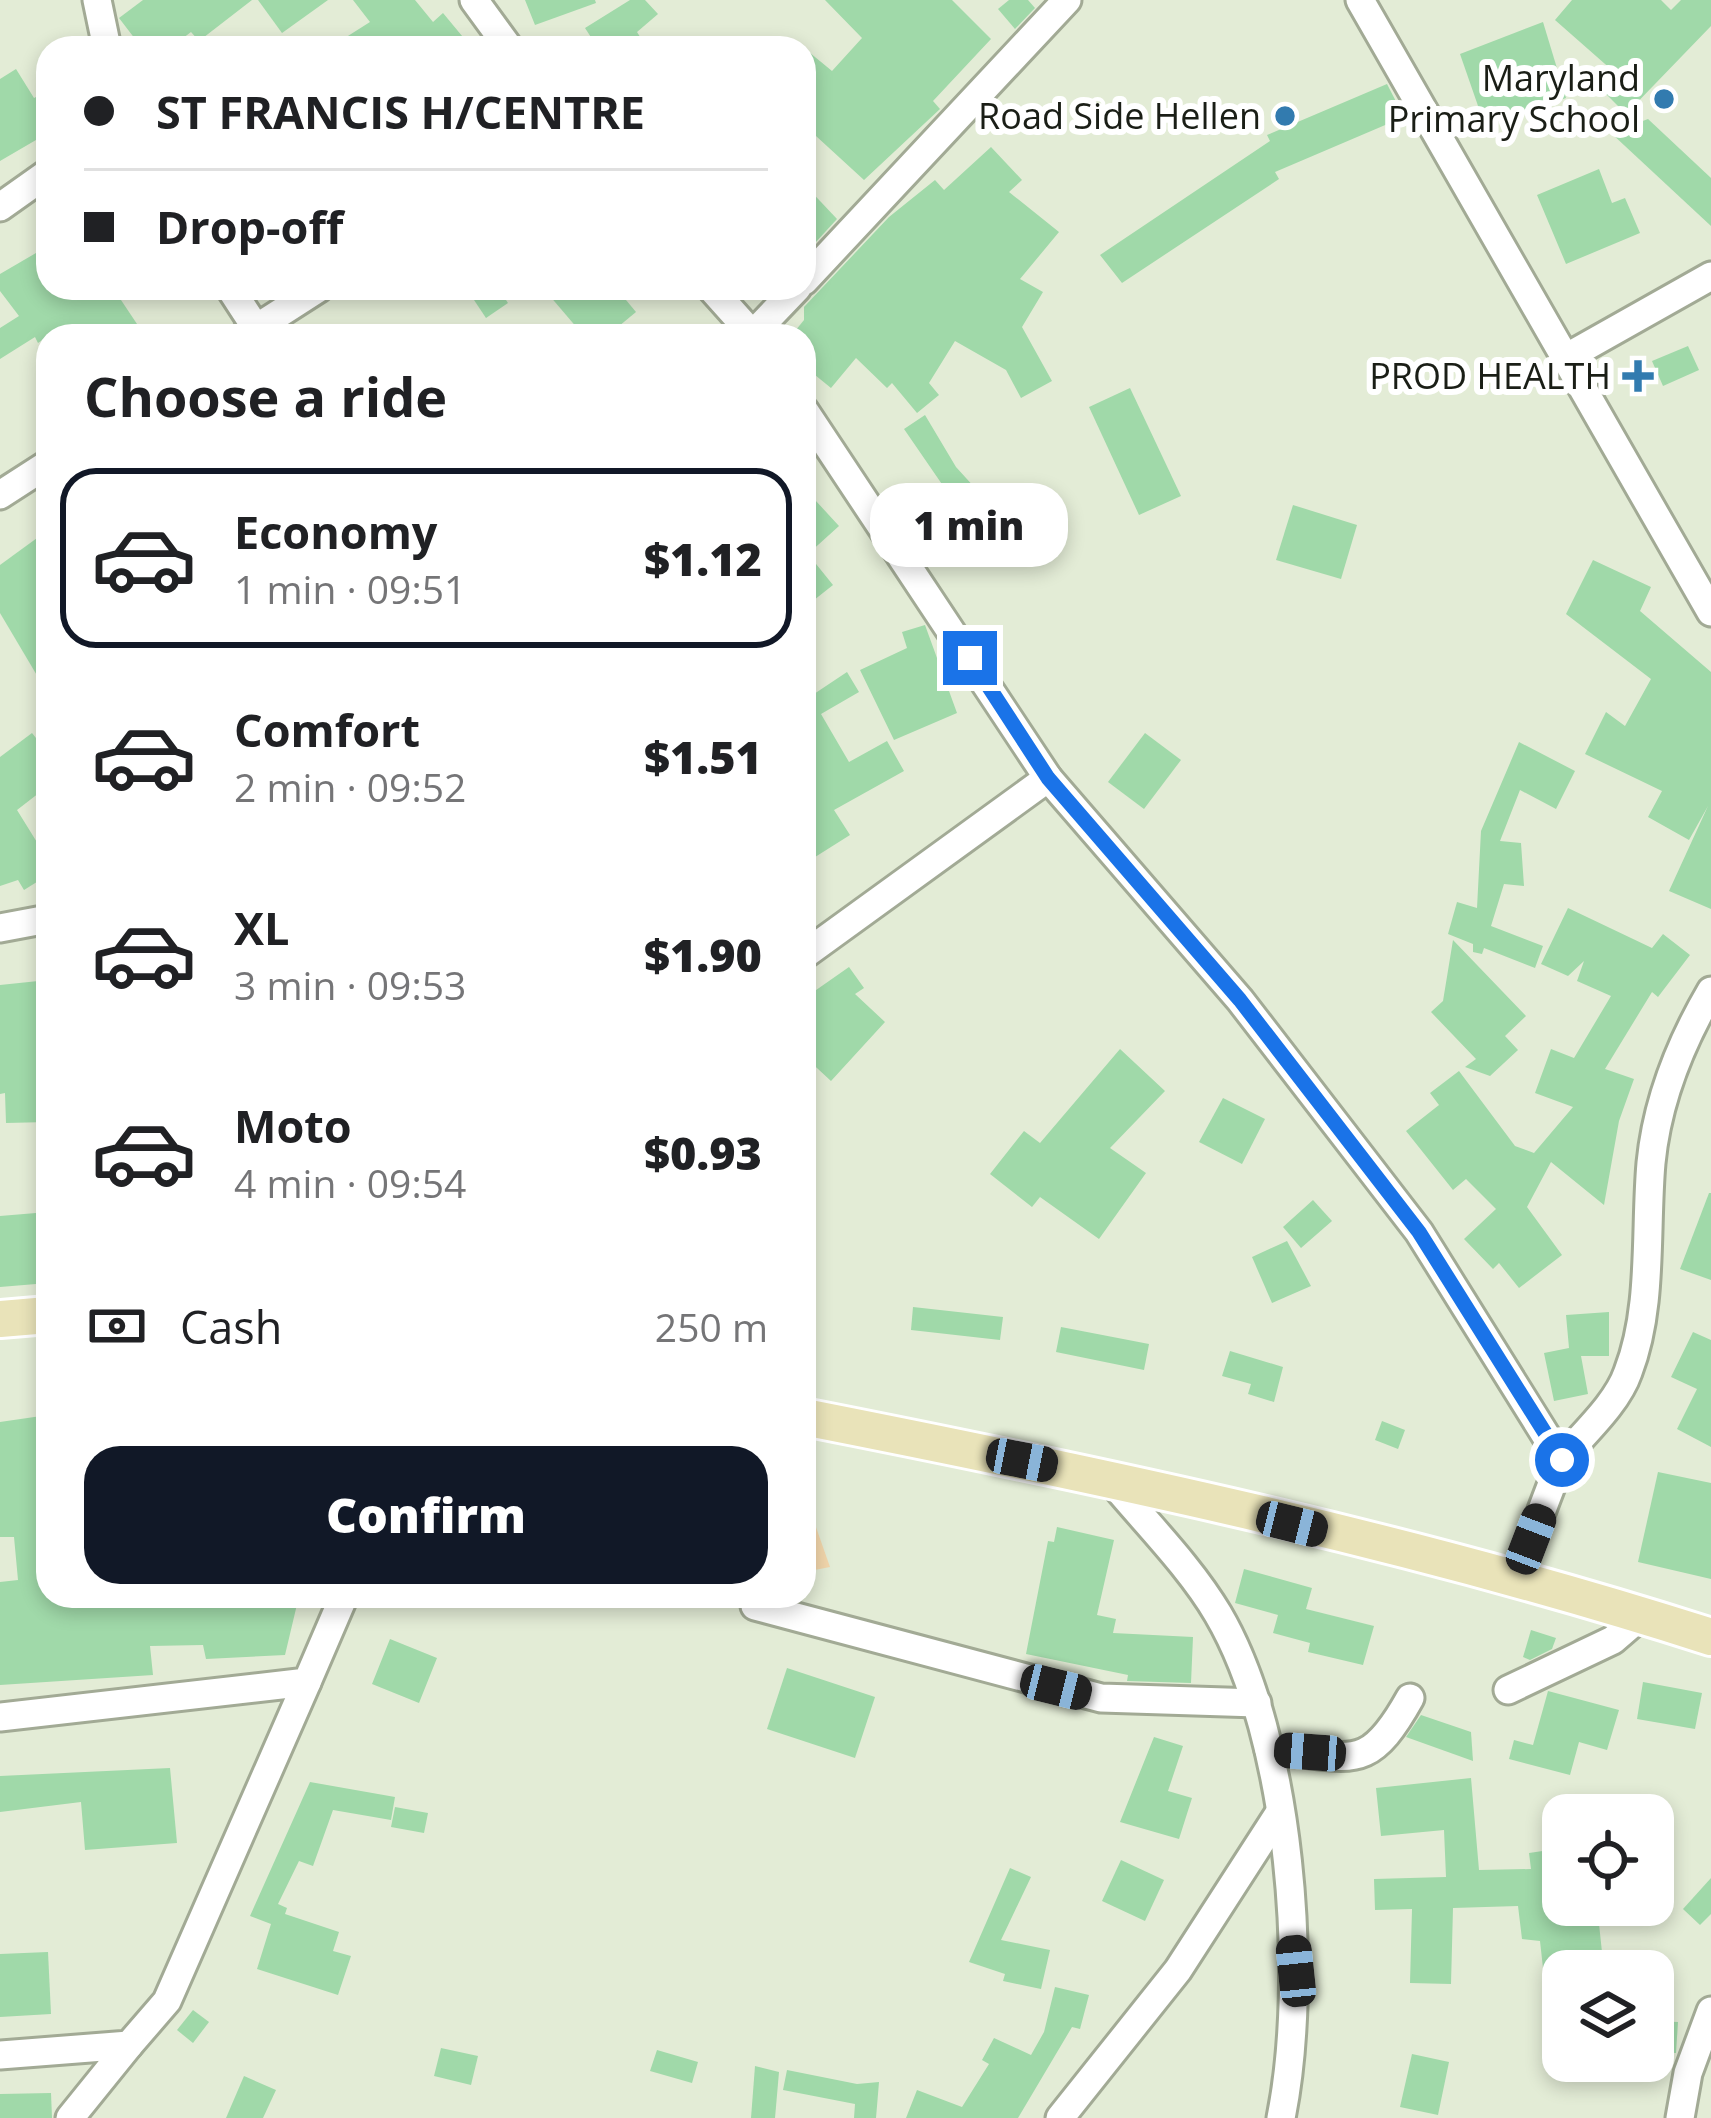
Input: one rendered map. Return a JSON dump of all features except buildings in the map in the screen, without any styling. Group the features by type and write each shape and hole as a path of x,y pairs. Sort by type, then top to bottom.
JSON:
{"main road":[{"path":"0,1319 36,1316"},
{"path":"816,1419 1108,1477 1516,1578 1642,1616 1708,1642"}],"street":[{"path":"97,0 104,36"},
{"path":"474,0 500,36"},
{"path":"816,268 1066,0"},
{"path":"1360,0 1411,95 1569,356 1711,612"},
{"path":"0,207 36,182"},
{"path":"1569,356 1711,277"},
{"path":"263,324 300,300"},
{"path":"723,300 744,324"},
{"path":"764,324 786,300"},
{"path":"816,431 1048,778 1240,1000 1419,1232 1562,1460"},
{"path":"0,495 36,472"},
{"path":"816,946 1048,778"},
{"path":"0,928 36,921"},
{"path":"1516,1578 1562,1460 1628,1376 1642,1309 1652,1160 1665,1096 1679,1046 1711,991"},
{"path":"1108,1477 1216,1611 1257,1702 1269,1750 1296,1971 1290,2075 1281,2118"},
{"path":"70,2118 167,2001 339,1608"},
{"path":"763,1608 1101,1698 1257,1702"},
{"path":"1508,1690 1613,1640 1642,1616"},
{"path":"0,1717 307,1682"},
{"path":"1269,1750 1355,1757 1384,1744 1410,1698"},
{"path":"1060,2118 1178,1970 1278,1815"},
{"path":"1680,2118 1688,2073 1711,2011"},
{"path":"0,2055 129,2045"}],"shaded area":[{"path":"816,1527 830,1567 816,1570"}],"place":[{"name":"Maryland Primary School","path":"1664,99"},
{"name":"Road Side Hellen","path":"1285,116"},
{"name":"PROD HEALTH","path":"1638,376"}],"route":[{"path":"970,658 1048,778 1240,1000 1419,1232 1562,1460"}]}
